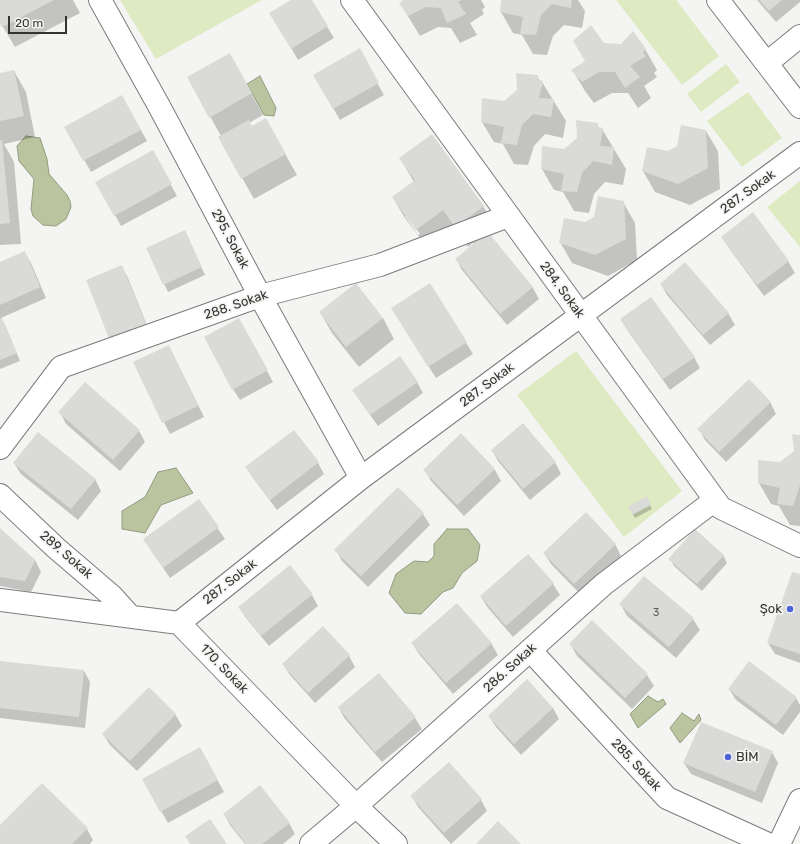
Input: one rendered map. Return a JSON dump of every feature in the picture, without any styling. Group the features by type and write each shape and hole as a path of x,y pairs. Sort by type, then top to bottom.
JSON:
{"street":[{"name":"295. Sokak","path":"100,0 160,106 260,296 361,478"},
{"name":"284. Sokak","path":"352,0 721,508 800,546"},
{"path":"718,0 800,107"},
{"path":"767,63 800,36"},
{"name":"287. Sokak","path":"179,623 361,478 800,153"},
{"name":"288. Sokak","path":"0,448 62,367 260,296 380,265 508,216"},
{"name":"289. Sokak","path":"0,494 56,548 112,596 130,616"},
{"name":"286. Sokak","path":"311,844 356,806 604,584 715,500"},
{"path":"0,600 179,623"},
{"name":"170. Sokak","path":"179,623 356,806 396,844"},
{"name":"285. Sokak","path":"530,650 667,798 768,844"},
{"path":"779,844 800,800"}],"shaded area":[{"path":"120,0 262,0 156,59"},
{"path":"616,0 676,0 719,56 682,85"},
{"path":"726,64 740,82 701,112 687,94"},
{"path":"260,76 276,108 274,116 264,115 247,84"},
{"path":"748,92 782,138 742,167 707,121"},
{"path":"26,136 40,138 47,159 49,174 67,195 70,201 71,207 66,219 56,226 43,225 33,216 31,209 34,179 19,161 17,146"},
{"path":"800,181 800,247 767,207"},
{"path":"576,351 682,491 624,537 517,395"},
{"path":"176,468 193,493 161,505 145,533 122,529 122,511 145,497 158,472"},
{"path":"447,529 468,529 480,545 477,561 462,573 453,588 443,592 421,614 405,613 389,593 396,574 414,561 428,562 434,556 434,544"},
{"path":"648,696 658,702 663,699 666,704 638,728 630,714"},
{"path":"682,713 694,721 699,714 701,720 680,743 670,728"}],"building":[{"path":"0,0 54,0 2,27 0,24"},
{"path":"291,0 312,0 328,26 291,49 269,13"},
{"path":"403,0 462,0 458,2 466,14 447,23 441,8 426,7 408,16 399,3"},
{"path":"501,0 572,0 571,8 552,4 541,15 536,35 520,34 523,17 500,12"},
{"path":"759,0 782,0 769,11"},
{"path":"591,25 604,43 621,44 633,31 646,49 643,52 646,56 630,66 640,77 625,88 615,72 599,72 582,82 571,70 585,61 573,41"},
{"path":"360,48 379,83 333,109 313,75"},
{"path":"230,53 252,93 209,118 187,77"},
{"path":"14,70 24,116 0,121 0,73"},
{"path":"516,73 538,75 538,80 543,81 539,98 554,99 551,117 533,114 522,125 517,145 501,143 504,127 481,122 482,98 504,101 517,90"},
{"path":"122,95 141,130 83,161 64,127"},
{"path":"266,118 286,154 241,179 218,137 249,120 252,126"},
{"path":"576,120 598,123 598,127 603,128 600,146 614,147 612,165 593,161 582,173 577,192 561,191 564,174 541,169 542,146 564,149 577,138"},
{"path":"681,125 706,130 708,168 678,184 642,171 647,147 668,151 677,146"},
{"path":"432,134 484,206 455,227 443,210 416,230 392,197 415,180 399,158"},
{"path":"0,140 2,140 10,223 0,224"},
{"path":"153,150 172,184 114,216 95,182"},
{"path":"598,196 624,201 626,239 595,255 559,243 564,218 585,222 594,217"},
{"path":"753,212 789,261 757,285 721,237"},
{"path":"185,230 202,267 163,285 146,248"},
{"path":"488,232 533,287 500,314 455,259"},
{"path":"25,251 40,287 0,305 0,262"},
{"path":"685,262 729,313 703,335 660,284"},
{"path":"122,265 147,327 110,341 86,280"},
{"path":"356,283 383,318 346,347 319,312"},
{"path":"430,283 467,342 428,367 391,308"},
{"path":"651,297 695,357 663,379 620,319"},
{"path":"2,318 17,353 0,360 0,319"},
{"path":"239,318 268,370 232,390 204,337"},
{"path":"169,345 198,406 162,423 133,362"},
{"path":"400,356 418,382 370,415 352,390"},
{"path":"749,379 771,402 719,452 697,429"},
{"path":"85,382 140,430 113,460 58,412"},
{"path":"523,423 556,462 523,489 491,450"},
{"path":"294,430 319,462 270,500 245,467"},
{"path":"38,432 96,479 71,509 13,463"},
{"path":"461,433 495,469 457,505 423,470"},
{"path":"792,434 800,435 800,485 793,506 777,504 780,488 758,483 758,460 780,462 794,451"},
{"path":"398,487 424,513 361,576 334,550"},
{"path":"647,496 651,505 632,515 628,507"},
{"path":"199,499 219,527 163,568 143,539"},
{"path":"586,512 616,544 574,584 543,553"},
{"path":"0,528 35,560 25,581 0,577"},
{"path":"695,529 724,555 697,584 668,559"},
{"path":"528,554 554,583 506,626 480,596"},
{"path":"290,565 313,594 261,636 238,607"},
{"name":"Şok","path":"792,572 800,574 800,654 767,643"},
{"path":"644,576 694,618 669,647 619,604"},
{"path":"457,603 492,643 446,683 411,643"},
{"path":"592,620 648,674 625,698 569,644"},
{"path":"323,626 350,655 308,693 282,664"},
{"path":"0,661 84,670 79,717 0,708"},
{"path":"749,661 797,697 776,725 728,689"},
{"path":"379,673 416,717 375,752 338,707"},
{"path":"527,679 553,708 514,744 488,716"},
{"path":"149,687 176,714 130,761 102,734"},
{"name":"BİM","path":"701,722 773,751 755,792 683,763"},
{"path":"200,747 218,780 160,812 142,779"},
{"path":"449,762 482,799 444,833 410,796"},
{"path":"42,783 88,828 72,844 0,844 0,825"},
{"path":"260,785 290,823 262,844 246,844 223,814"},
{"path":"210,819 227,844 190,844 185,836"},
{"path":"498,821 521,844 476,844"}],"place":[{"name":"Şok","path":"790,609"},
{"name":"BİM","path":"728,757"}]}
